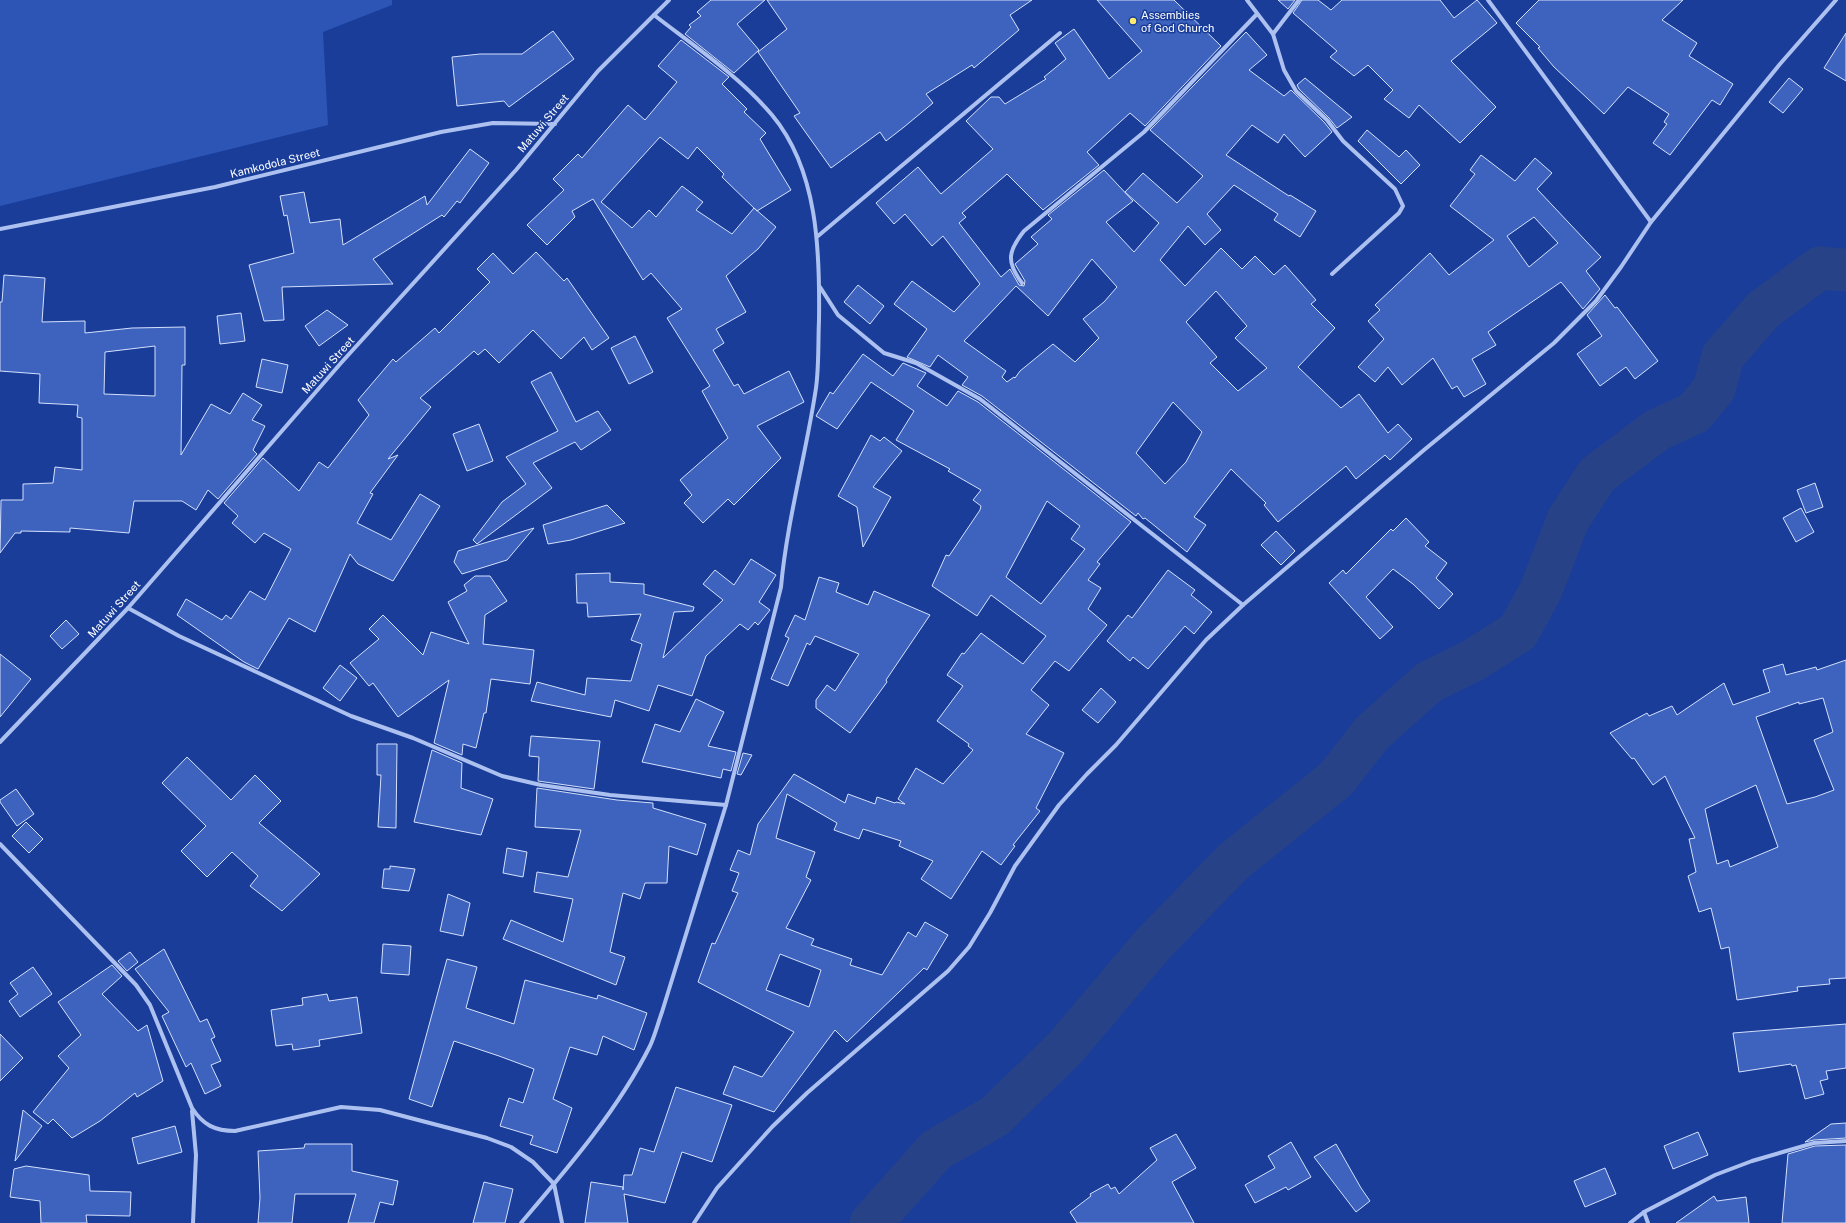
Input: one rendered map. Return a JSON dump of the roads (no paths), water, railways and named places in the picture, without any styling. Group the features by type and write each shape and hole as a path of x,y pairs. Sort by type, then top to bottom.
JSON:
{"street":[{"name":"Matuwi Street","path":"0,742 128,608 341,363 434,262 555,124 598,71 669,0"},
{"path":"1247,0 1273,34 1284,70 1296,91 1327,120 1343,141 1394,189 1403,206 1399,213 1332,274"},
{"path":"1273,34 1299,0"},
{"path":"1488,0 1651,222"},
{"path":"694,1223 717,1188 772,1127 807,1093 948,971 968,948 990,913 1015,866 1059,805 1116,745 1201,646 1243,605 1424,450 1554,343 1596,301 1651,222 1780,64 1836,0"},
{"path":"1022,283 1014,272 1010,259 1014,244 1024,231 1144,132 1258,14"},
{"path":"521,1223 554,1184 602,1121 631,1079 650,1045 726,804 781,587 784,552 816,388 820,287 818,236 806,181 792,144 772,115 733,77 654,15"},
{"path":"818,236 1060,33"},
{"name":"Kamkodola Street","path":"0,229 215,187 441,132 494,123 555,124"},
{"path":"820,287 838,315 884,353 916,363 980,399 1243,605"},
{"path":"128,608 179,636 351,716 413,738 502,776 541,785 610,795 726,804"},
{"path":"0,844 136,985 152,1010 192,1108 198,1118 221,1131 235,1131 341,1107 380,1110 487,1138 505,1145 533,1162 554,1184 562,1223"},
{"path":"192,1108 196,1155 193,1223"},
{"path":"1630,1223 1644,1212 1715,1176 1752,1161 1814,1143 1846,1141"},
{"path":"1644,1212 1648,1223"}],"waterway":[{"path":"871,1223 936,1150 995,1116 1065,1048 1154,943 1234,861 1336,779 1372,733 1429,682 1472,661 1518,632 1541,590 1568,520 1597,475 1657,430 1694,413 1714,389 1723,356 1764,309 1820,268 1846,270"}],"place":[{"name":"Assemblies of God Church","path":"1133,21"}]}
